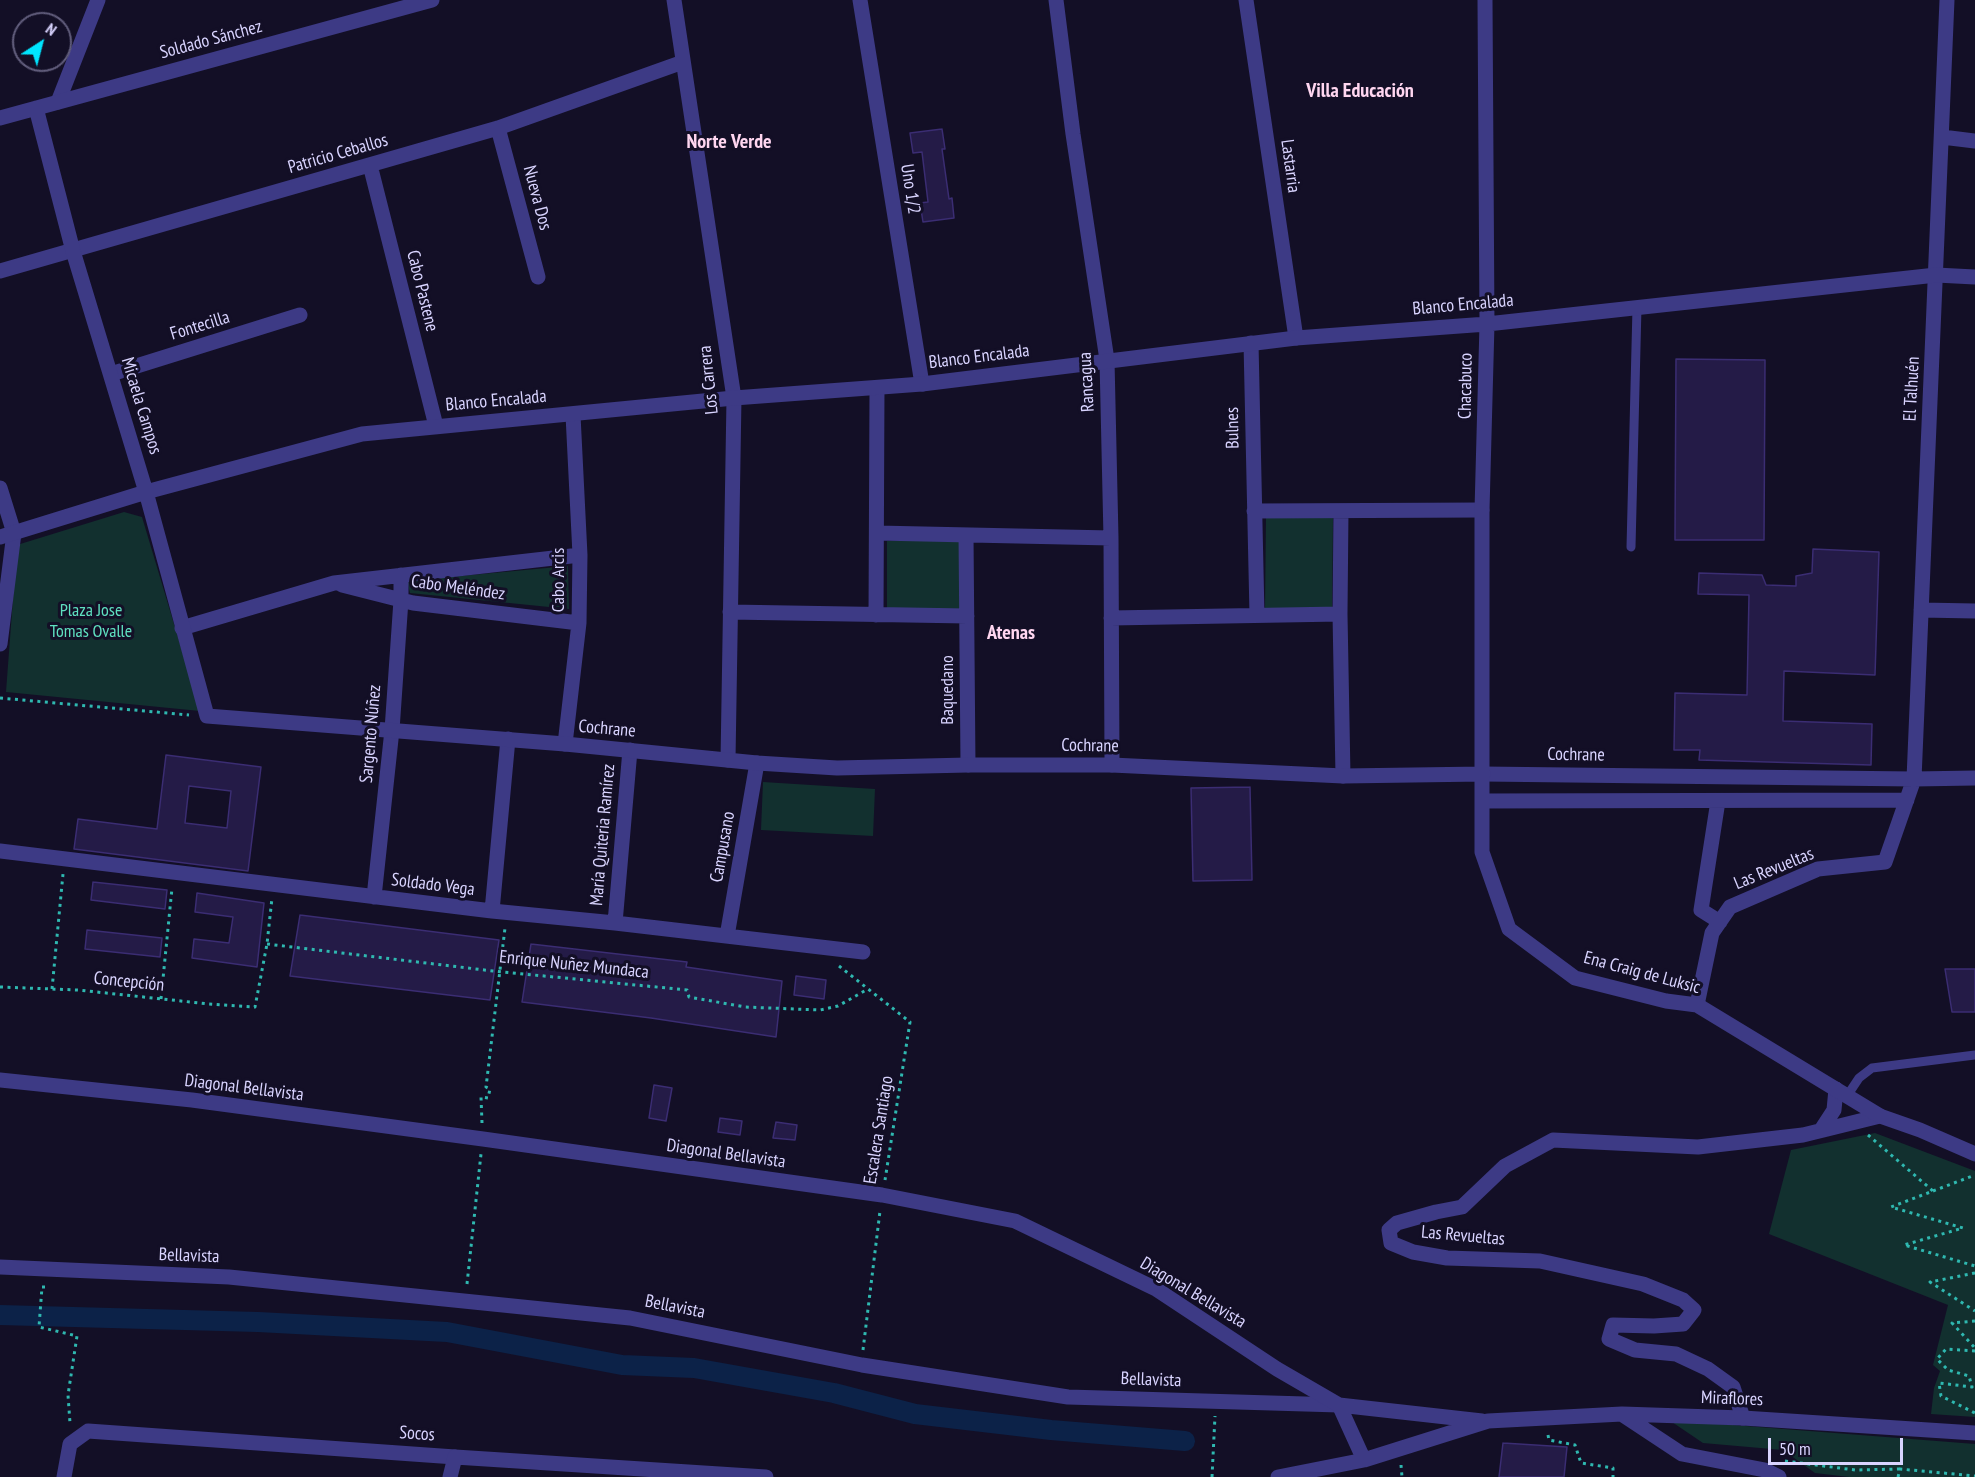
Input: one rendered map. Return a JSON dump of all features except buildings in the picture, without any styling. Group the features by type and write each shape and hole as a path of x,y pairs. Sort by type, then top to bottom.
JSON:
{"street":[{"path":"58,102 98,0"},
{"name":"Soldado Sánchez","path":"0,118 428,0"},
{"name":"Los Carrera","path":"674,0 734,398 728,760"},
{"name":"Uno 1/2","path":"860,0 922,384"},
{"name":"Rancagua","path":"1056,0 1073,134 1107,360 1111,538 1112,765"},
{"name":"Lastarria","path":"1246,0 1296,338"},
{"name":"Chacabuco","path":"1483,774 1482,510 1487,324 1485,0"},
{"name":"El Talhuén","path":"1914,779 1947,0"},
{"name":"Patricio Ceballos","path":"0,271 498,128 683,62"},
{"name":"Micaela Campos","path":"36,108 73,251 146,492 207,716"},
{"name":"Nueva Dos","path":"498,128 538,277"},
{"path":"1942,137 1975,141"},
{"name":"Cabo Pastene","path":"370,165 436,426"},
{"name":"Blanco Encalada","path":"7,535 146,492 362,434 734,398 922,384 1296,338 1487,324 1936,275 1975,277"},
{"name":"Fontecilla","path":"111,374 300,315"},
{"name":"Bulnes","path":"1251,344 1257,615"},
{"path":"876,615 877,388"},
{"name":"Cabo Arcis","path":"565,744 579,623 580,555 573,415"},
{"path":"0,488 7,535 0,644"},
{"path":"1254,511 1482,510"},
{"path":"1341,511 1343,776"},
{"path":"877,533 1111,538"},
{"name":"Baquedano","path":"966,535 968,765"},
{"name":"Cabo Meléndez","path":"182,628 334,583 580,555"},
{"name":"Sargento Núñez","path":"374,897 392,730 401,600 400,575"},
{"name":"Cabo Meléndez","path":"334,583 413,603 579,623"},
{"path":"1921,610 1975,611"},
{"path":"730,612 967,616"},
{"path":"1111,618 1340,614"},
{"name":"Cochrane","path":"207,716 837,768 1112,765 1343,776 1483,774 1975,778"},
{"path":"500,912 508,740"},
{"name":"María Quiteria Ramírez","path":"615,923 630,750"},
{"name":"Campusano","path":"727,936 757,763"},
{"name":"Ena Craig de Luksic","path":"1483,774 1482,852 1509,929 1575,978 1666,1000 1697,1005 1880,1116 1920,1130 1975,1154"},
{"name":"Las Revueltas","path":"1697,1005 1712,933 1730,907 1818,869 1886,862 1914,779"},
{"path":"1483,801 1907,800"},
{"path":"1718,801 1701,910 1720,922"},
{"name":"Soldado Vega","path":"0,851 500,912 863,952"},
{"name":"Diagonal Bellavista","path":"0,1080 192,1100 483,1139 882,1195 1015,1221 1156,1289 1277,1369 1339,1405"},
{"path":"1821,1130 1842,1093"},
{"name":"Las Revueltas","path":"1743,1418 1733,1387 1708,1369 1676,1354 1635,1350 1609,1339 1613,1325 1654,1326 1683,1323 1694,1310 1683,1300 1643,1284 1540,1261 1448,1257 1413,1252 1391,1243 1389,1230 1397,1223 1436,1212 1462,1208 1505,1166 1553,1140 1698,1147 1766,1141 1880,1116"},
{"name":"Bellavista","path":"0,1267 229,1277 630,1318 862,1365 1068,1397 1339,1405"},
{"path":"1339,1405 1364,1460"},
{"name":"Miraflores","path":"1339,1405 1488,1422 1622,1414 1743,1418 1975,1433"},
{"path":"1622,1414 1682,1454 1765,1470 1779,1477"},
{"name":"Miraflores","path":"1278,1477 1364,1460 1488,1422"},
{"name":"Socos","path":"70,1444 88,1431 766,1477"},
{"path":"64,1477 70,1444"},
{"path":"450,1477 455,1456"}],"lane":[{"path":"1631,547 1638,307"},
{"path":"1842,1093 1872,1068 1975,1055"}],"path":[{"path":"0,698 207,716"},
{"path":"52,989 64,859"},
{"path":"160,999 174,873"},
{"path":"267,944 273,885"},
{"path":"465,1301 483,1139 481,1097 488,1098 490,1089 486,1087 499,971 500,912"},
{"name":"Concepción","path":"0,987 52,989 255,1006 267,944"},
{"name":"Enrique Nuñez Mundaca","path":"267,944 687,990 689,997 745,1007 819,1010 838,1006 868,989"},
{"name":"Escalera Santiago","path":"814,947 910,1022 882,1195 862,1365"},
{"path":"1853,1122 1934,1191"},
{"path":"1975,1175 1891,1208 1963,1228 1904,1245 1975,1266"},
{"path":"1975,1274 1930,1282 1975,1311"},
{"path":"42,1287 39,1327 77,1336 68,1395 70,1444"},
{"path":"1975,1321 1952,1323 1975,1349"},
{"path":"1975,1349 1946,1349 1936,1359 1948,1370 1969,1376 1972,1387 1939,1383 1941,1396 1975,1413"},
{"path":"1212,1477 1216,1402"},
{"path":"1543,1418 1549,1440 1575,1445 1581,1463 1613,1468 1613,1477"},
{"path":"1898,1477 1900,1469 1975,1476"}],"green space":[{"name":"Plaza Jose Tomas Ovalle","path":"124,512 142,517 200,711 6,692 17,545"},
{"path":"1266,517 1333,518 1332,610 1265,609"},
{"path":"887,541 960,541 960,611 887,610"},
{"path":"568,566 569,609 410,593 407,581"},
{"path":"763,782 875,789 873,836 761,830"},
{"path":"1875,1133 1975,1171 1975,1417 1931,1414 1934,1388 1940,1371 1933,1365 1948,1305 1769,1234 1791,1150"},
{"path":"1669,1420 1975,1444 1975,1477 1849,1477 1815,1473 1783,1450 1703,1443"}],"waterway":[{"path":"0,1315 258,1322 447,1332 622,1365 694,1368 834,1393 915,1414 1051,1430 1185,1441"}],"district":[{"name":"Villa Educación","path":"1360,91"},
{"name":"Norte Verde","path":"729,142"},
{"name":"Atenas","path":"1011,633"}]}
